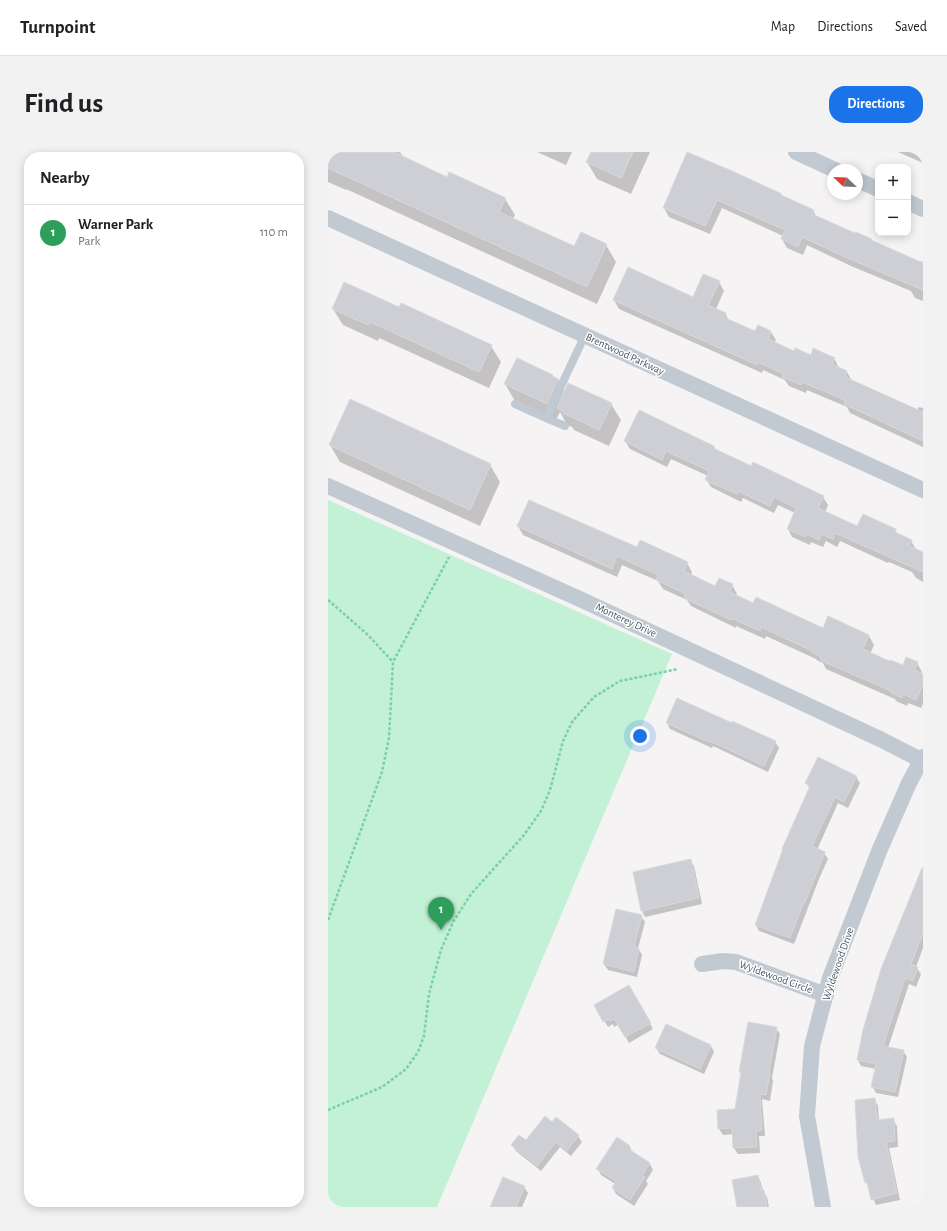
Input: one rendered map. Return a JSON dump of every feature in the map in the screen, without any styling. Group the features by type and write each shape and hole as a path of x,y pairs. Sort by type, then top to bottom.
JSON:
{"street":[{"path":"796,152 827,166"},
{"path":"863,183 875,188"},
{"path":"911,203 923,209"},
{"name":"Brentwood Parkway","path":"328,218 923,490"},
{"name":"Monterey Drive","path":"328,486 582,600 922,758"},
{"name":"Wyldewood Drive","path":"823,1207 807,1116 812,1046 830,978 880,849 909,783 922,758"},
{"name":"Wyldewood Circle","path":"702,964 723,961 736,962 826,995"}],"lane":[{"path":"546,418 585,335"},
{"path":"515,404 565,426"}],"path":[{"path":"328,920 382,772 389,738 393,662 457,543"},
{"path":"328,600 368,635 393,662"},
{"path":"328,1110 382,1087 406,1069 418,1052 424,1036 429,994 439,957 454,922 471,894 524,835 541,811 550,790 563,741 572,722 594,697 620,681 678,669"},
{"path":"328,1201 332,1207"}],"green space":[{"path":"328,500 672,654 437,1207 328,1207"}],"building":[{"path":"328,152 394,152 447,177 449,172 506,198 499,212 574,246 581,232 607,244 587,287 328,168"},
{"path":"591,152 633,152 621,178 586,162"},
{"path":"687,152 782,194 781,195 814,210 812,214 872,239 871,240 923,263 923,290 802,237 798,247 781,239 785,230 717,200 705,226 663,208"},
{"path":"628,267 693,297 703,274 720,281 708,305 726,313 723,317 755,331 758,325 771,331 768,339 794,351 795,348 811,355 813,348 835,358 832,364 847,371 845,377 923,412 923,441 844,404 845,400 802,382 801,385 782,377 784,374 758,362 757,365 613,300"},
{"path":"344,282 399,307 401,303 492,345 479,372 370,322 368,325 332,309"},
{"path":"517,358 553,375 552,376 558,379 547,404 504,384"},
{"path":"568,383 612,403 599,430 563,413 564,412 557,408"},
{"path":"350,399 491,464 470,510 329,445"},
{"path":"639,410 714,446 713,448 751,466 753,462 824,496 818,508 857,526 863,514 896,529 895,532 912,540 909,546 923,552 923,572 835,533 833,539 821,534 819,540 807,534 805,537 787,529 796,508 774,497 770,506 738,491 737,494 705,480 709,471 666,451 662,460 624,441"},
{"path":"529,500 637,547 640,540 688,562 684,571 715,586 719,578 733,584 730,592 753,603 756,597 823,628 828,616 869,635 863,649 889,661 890,660 903,665 906,657 918,662 914,670 923,674 923,684 916,700 903,694 902,698 890,692 891,691 820,660 821,657 812,651 761,627 760,631 731,618 731,620 684,598 686,594 656,580 658,575 617,556 612,569 517,526"},
{"path":"677,698 776,741 764,766 666,723"},
{"path":"818,757 857,776 844,802 835,797 812,846 825,852 790,938 755,925 782,849 810,786 805,783"},
{"path":"691,859 699,898 641,911 633,872"},
{"path":"922,868 923,933 911,964 918,967 913,981 905,978 883,1046 904,1050 895,1092 871,1087 876,1064 857,1060 863,1030 881,969"},
{"path":"616,909 642,915 634,946 639,948 634,972 603,964"},
{"path":"629,985 651,1023 625,1037 614,1019 610,1021 609,1019 603,1022 594,1005"},
{"path":"748,1022 777,1027 766,1095 760,1094 762,1130 756,1131 757,1147 733,1148 732,1128 718,1129 717,1110 735,1109 741,1072 739,1072"},
{"path":"666,1024 711,1045 700,1069 655,1048"},
{"path":"875,1098 877,1120 894,1118 895,1141 886,1142 897,1193 871,1200 867,1182 865,1183 858,1157 855,1100"},
{"path":"545,1116 552,1122 556,1117 579,1135 567,1151 556,1142 537,1166 511,1145 519,1135 526,1140"},
{"path":"617,1137 629,1145 627,1148 650,1163 642,1176 645,1177 630,1200 612,1188 616,1181 596,1169"},
{"path":"758,1175 761,1190 764,1190 767,1207 737,1207 732,1180"},
{"path":"503,1177 525,1186 516,1207 490,1207"}],"place":[{"name":"Warner Park","path":"441,930"}]}
